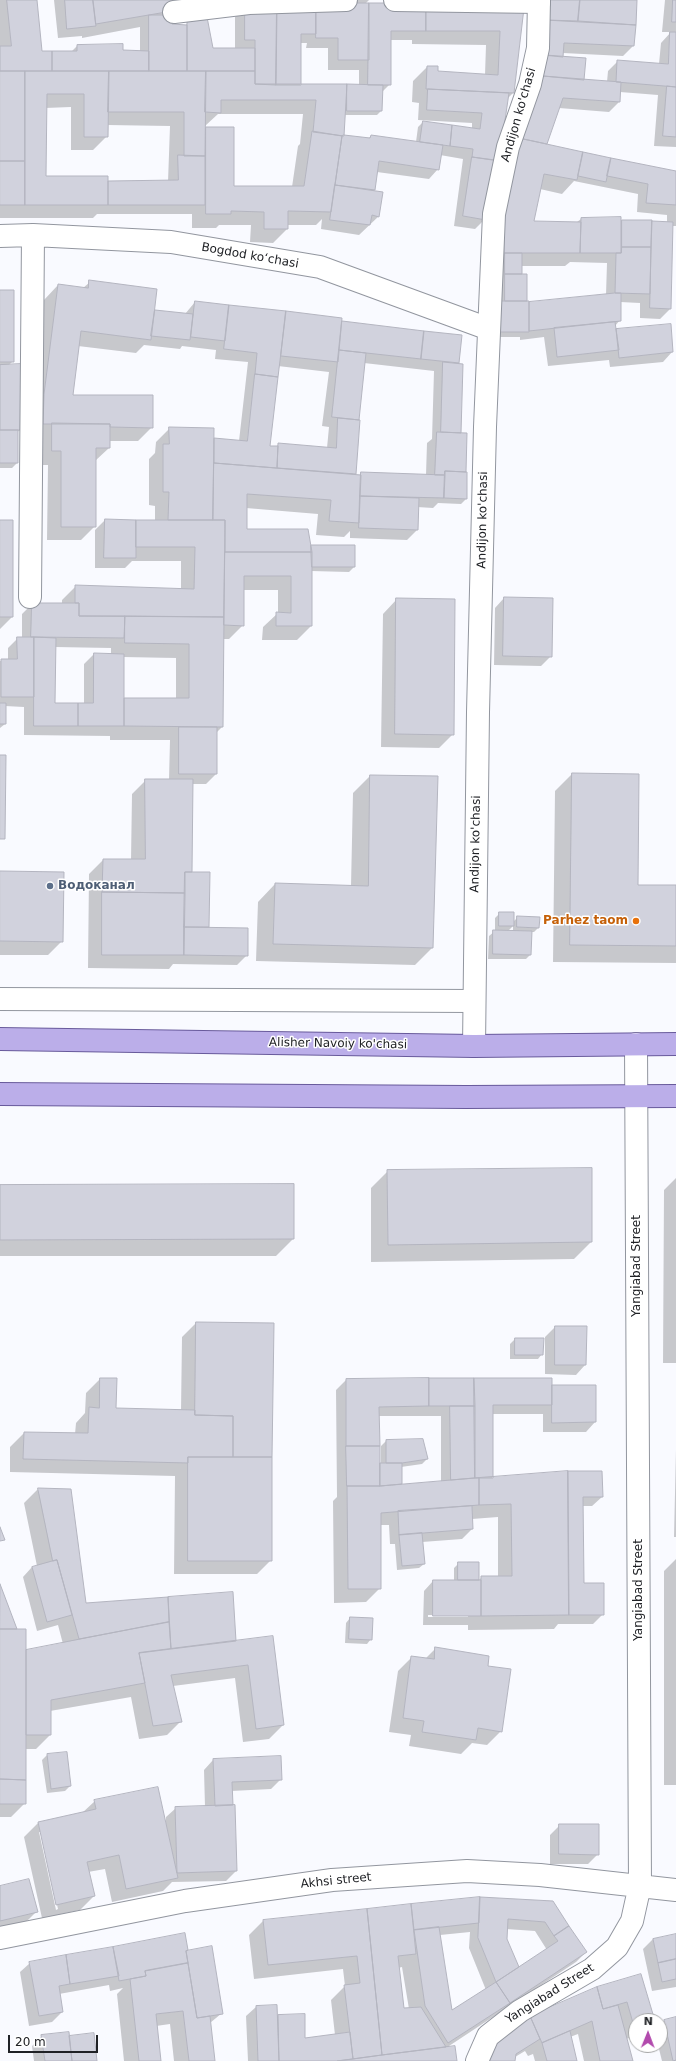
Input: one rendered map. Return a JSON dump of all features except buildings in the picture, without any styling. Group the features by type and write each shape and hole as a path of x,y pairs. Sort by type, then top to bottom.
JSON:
{"main road":[{"name":"Alisher Navoiy ko'chasi","path":"0,1038 474,1046 676,1044"},
{"path":"0,1094 459,1097 676,1096"}],"street":[{"path":"174,12 249,3 346,0"},
{"path":"395,0 539,1"},
{"name":"Andijon ko'chasi","path":"474,1046 478,697 485,428 494,214 508,147 530,84 538,48 539,1"},
{"path":"30,597 33,235"},
{"name":"Bogdod koʻchasi","path":"0,236 33,235 171,242 320,268 489,330"},
{"path":"0,999 474,1001"},
{"name":"Yangiabad Street","path":"476,2061 488,2036 520,2011 592,1969 617,1947 632,1921 640,1885 636,1044"},
{"name":"Akhsi street","path":"0,1938 185,1901 332,1880 467,1871 540,1875 676,1890"}],"place":[{"name":"Водоканал","path":"50,886"},
{"name":"Parhez taom","path":"636,921"}]}
